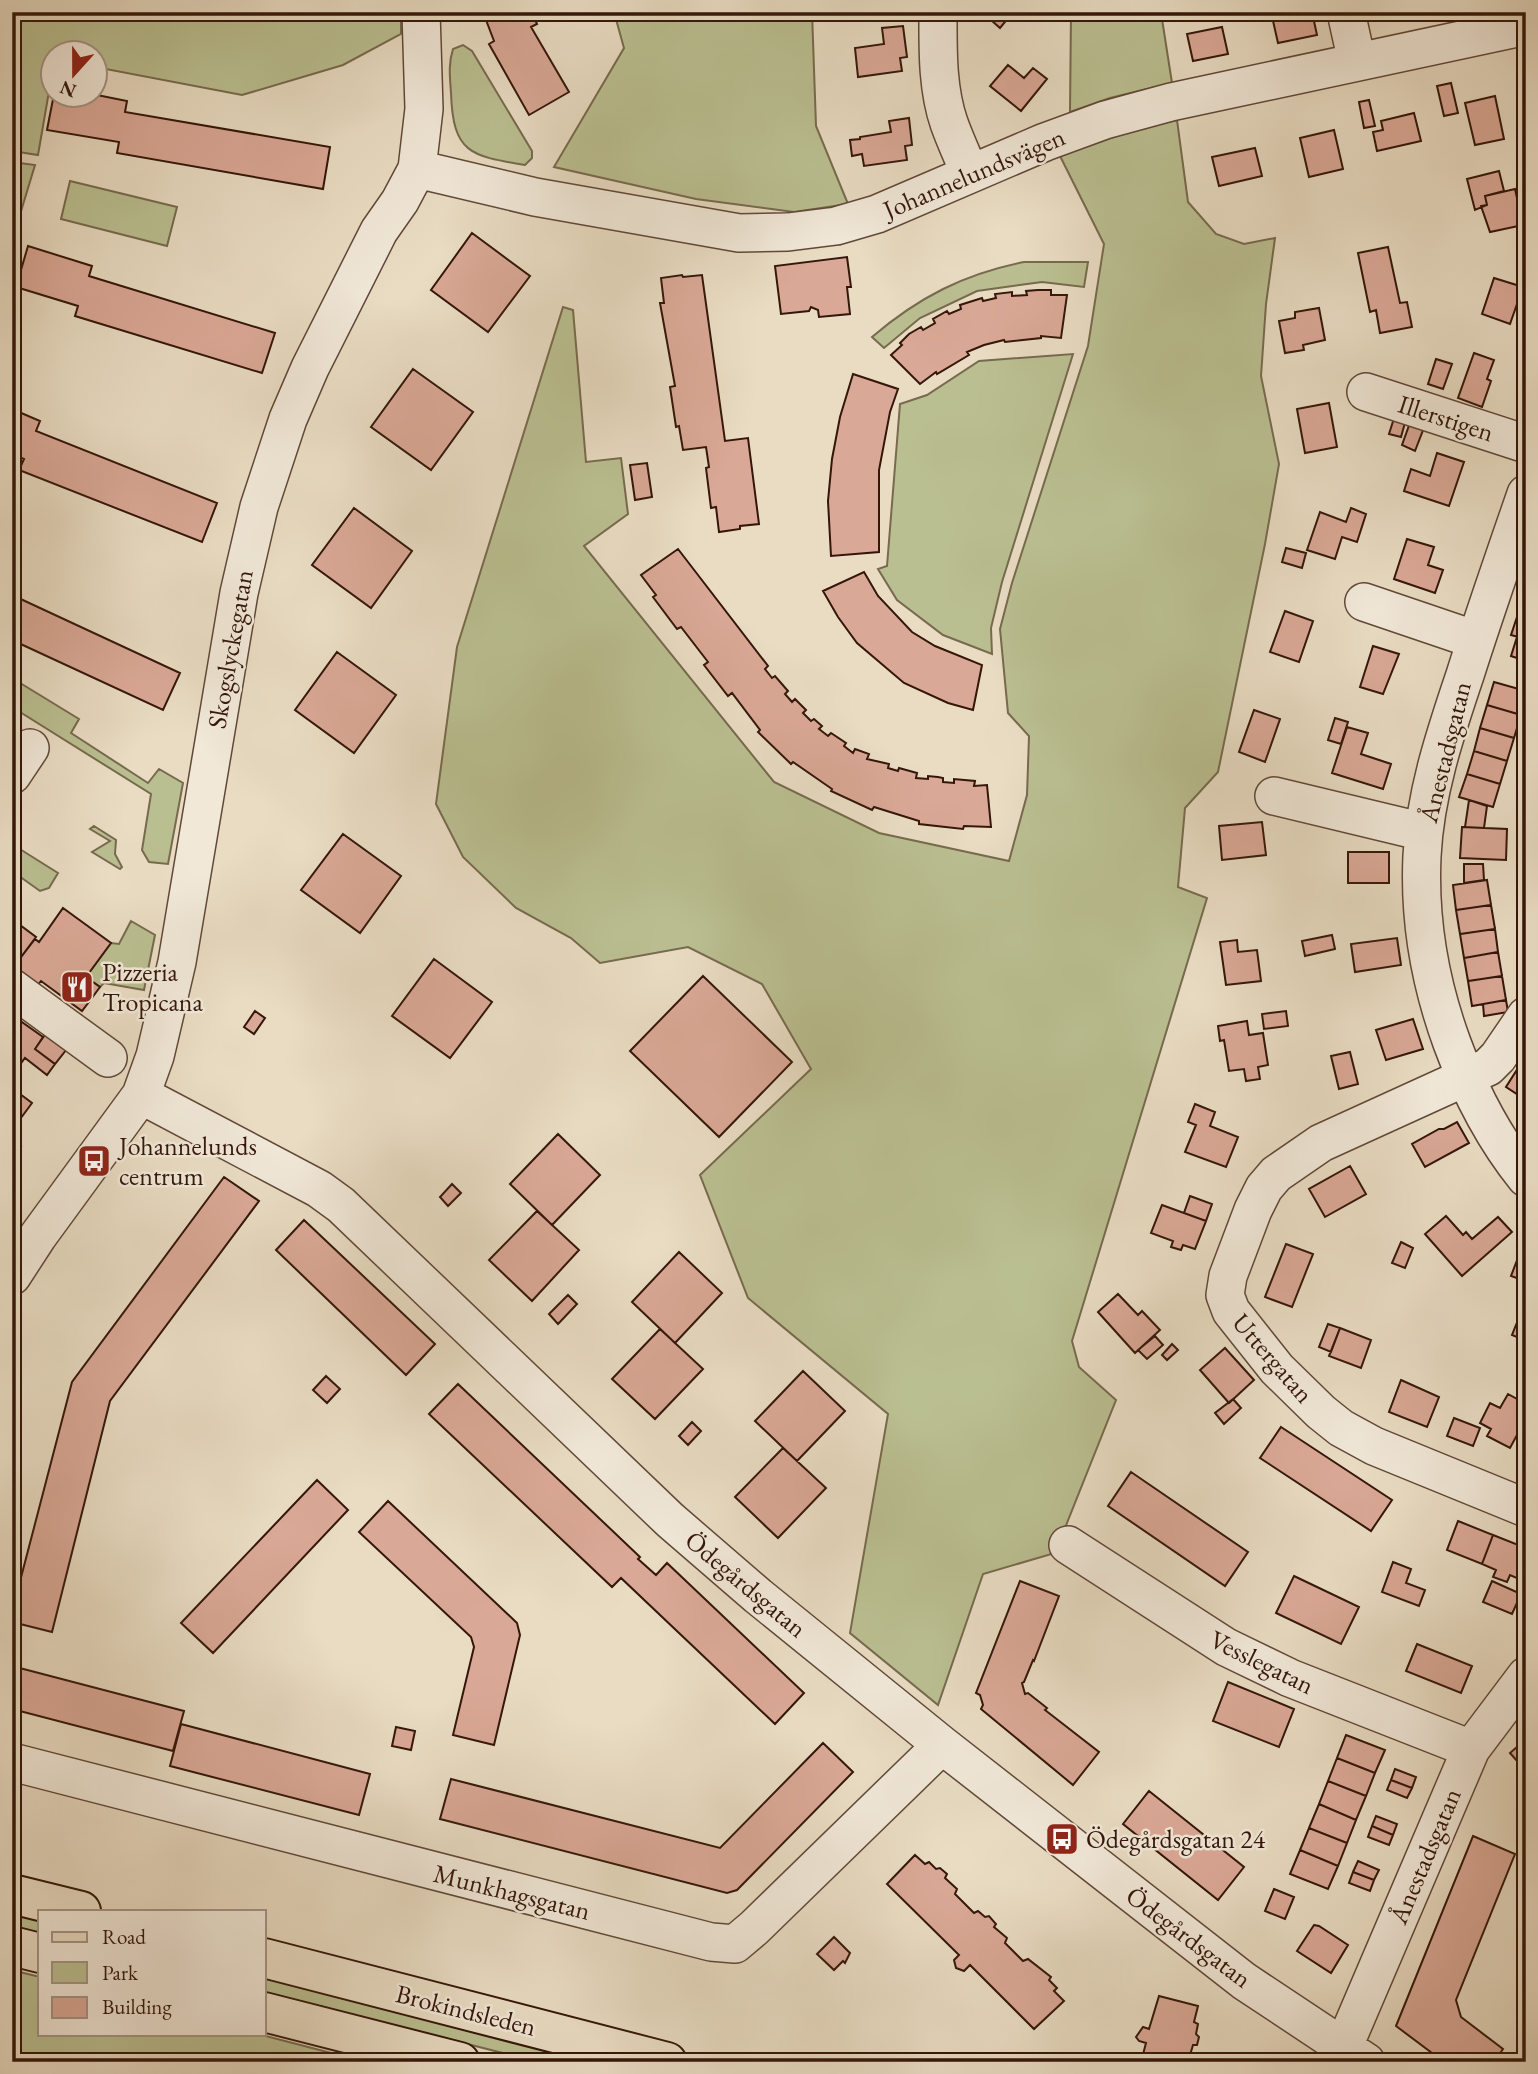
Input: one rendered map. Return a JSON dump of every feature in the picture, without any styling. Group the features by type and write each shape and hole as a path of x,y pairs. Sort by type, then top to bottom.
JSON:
{"main road":[{"path":"12,1894 77,1910"},
{"path":"12,1946 38,1952"},
{"name":"Brokindsleden","path":"266,1959 667,2062"},
{"name":"Brokindsleden","path":"266,2012 460,2062"}],"street":[{"name":"Skogslyckegatan","path":"12,1276 141,1095 155,1056 172,987 239,593 259,507 288,419 310,368 379,231 400,201 417,169 424,109 421,12"},
{"path":"938,12 938,48 948,121 970,174"},
{"path":"1346,12 1357,62"},
{"name":"Johannelundsvägen","path":"417,169 535,197 739,233 788,232 836,226 877,214 1105,120 1171,102 1357,62 1524,36"},
{"name":"Illerstigen","path":"1366,392 1526,444"},
{"name":"Ånestadsgatan","path":"1526,494 1438,759 1424,832 1422,909 1433,985 1465,1079 1496,1137 1526,1178"},
{"path":"1364,603 1476,640"},
{"path":"1274,796 1424,832"},
{"path":"12,988 108,1058"},
{"path":"1465,1079 1488,1067 1498,1057 1526,1016"},
{"name":"Uttergatan","path":"1465,1079 1321,1143 1276,1174 1264,1188 1253,1210 1228,1276 1225,1295 1231,1311 1277,1369 1341,1428 1374,1446 1526,1508"},
{"name":"Ödegårdsgatan","path":"141,1095 319,1189 341,1205 675,1525 758,1596 942,1745 1244,1981 1355,2054"},
{"name":"Vesslegatan","path":"1068,1545 1237,1653 1290,1678 1471,1749"},
{"name":"Ånestadsgatan","path":"1355,2054 1471,1749 1526,1676"},
{"name":"Munkhagsgatan","path":"12,1762 711,1942 735,1944 942,1745"}],"green space":[{"path":"12,12 401,12 401,34 343,65 242,95 108,69 108,38 38,38 38,108 46,108 38,155 12,151"},
{"path":"614,12 812,12 816,126 848,204 794,212 696,199 554,167 624,48"},
{"path":"1071,12 1164,12 1162,19 1172,83 1110,98 1070,112"},
{"path":"463,45 472,51 532,151 532,158 525,165 478,154 461,140 452,113 450,60 453,49"},
{"path":"1177,120 1188,202 1216,234 1244,244 1275,238 1266,304 1261,376 1279,464 1218,772 1185,808 1178,887 1207,898 1072,1341 1079,1367 1116,1400 1055,1553 983,1574 938,1705 850,1633 888,1414 748,1298 700,1175 811,1069 762,984 688,947 600,963 571,938 516,908 463,857 436,804 457,647 563,307 573,310 586,462 621,458 628,514 584,546 774,782 879,833 1009,861 1027,795 1029,736 1008,713 1000,629 1012,583 1088,346 1104,244 1060,156 1133,130"},
{"path":"12,162 35,165 12,241"},
{"path":"70,181 177,207 167,246 61,219"},
{"path":"1024,262 1088,262 1084,287 1042,282 977,291 920,318 884,348 872,337 907,310 943,289 982,273"},
{"path":"1073,354 1002,582 991,628 992,654 943,635 897,600 878,569 887,566 900,404 927,395 979,361"},
{"path":"12,678 79,719 71,733 148,783 159,769 183,783 168,864 149,862 142,850 151,794 12,707"},
{"path":"94,826 116,840 115,854 122,867 120,869 92,852 110,841 90,829"},
{"path":"15,846 58,873 49,888 40,891 12,871 12,850"},
{"path":"131,921 155,935 144,990 104,983 100,987 86,977 111,943 119,944"},
{"path":"12,1912 38,1918 38,1934 12,1927"},
{"path":"12,1970 38,1976 38,2036 266,2036 366,2062 12,2062"},
{"path":"266,1978 595,2062 538,2062 266,1993"}],"building":[{"path":"483,12 532,12 537,24 531,27 569,92 529,115 489,44 494,41"},
{"path":"982,12 1013,12 1000,28"},
{"path":"1271,12 1312,12 1317,35 1278,43"},
{"path":"1384,12 1428,12 1428,13 1386,20"},
{"path":"903,26 907,57 900,58 902,71 858,77 855,48 884,44 882,28"},
{"path":"1222,27 1228,54 1193,61 1187,34"},
{"path":"1008,65 1024,78 1033,68 1047,79 1021,111 990,86"},
{"path":"1451,83 1458,113 1444,116 1437,86"},
{"path":"1495,96 1504,139 1475,145 1465,103"},
{"path":"108,97 127,101 125,112 330,147 323,189 117,153 119,142 47,130 51,108 108,108"},
{"path":"1369,100 1375,126 1364,128 1359,102"},
{"path":"1414,113 1421,141 1377,151 1373,132 1383,130 1381,121"},
{"path":"909,118 912,145 905,146 907,160 864,166 862,154 852,156 850,140 891,132 889,121"},
{"path":"1334,130 1343,169 1309,177 1300,138"},
{"path":"1255,148 1262,176 1219,186 1212,157"},
{"path":"1499,171 1504,191 1485,196 1487,205 1475,210 1467,179"},
{"path":"1515,189 1523,225 1490,232 1481,206 1487,205 1485,196"},
{"path":"472,233 530,276 488,332 431,290"},
{"path":"28,246 92,266 89,276 275,333 262,373 75,316 78,306 16,287"},
{"path":"1388,247 1400,303 1407,302 1412,327 1380,333 1376,310 1370,312 1358,253"},
{"path":"847,257 851,287 847,287 850,314 819,317 818,310 811,307 809,311 781,314 775,266"},
{"path":"702,275 725,441 748,438 759,524 719,532 716,507 711,508 706,447 683,450 679,426 676,427 670,387 675,386 660,303 664,303 661,278"},
{"path":"1494,278 1523,287 1510,324 1482,314"},
{"path":"1051,290 1051,295 1067,295 1061,338 1041,336 984,345 967,352 969,355 937,374 936,372 920,384 891,355 909,334 935,323 933,319 947,311 949,314 961,309 960,305 982,298 983,301 996,298 995,294 1012,292 1012,296 1027,295 1026,291"},
{"path":"1319,308 1325,340 1303,345 1304,350 1285,353 1279,321 1295,318 1295,312"},
{"path":"1474,353 1494,360 1487,379 1491,381 1482,407 1458,398"},
{"path":"1436,359 1452,364 1443,389 1428,384"},
{"path":"413,369 473,412 431,470 371,427"},
{"path":"853,374 898,389 890,412 879,470 879,552 831,556 828,501 832,459 840,417"},
{"path":"1329,403 1337,447 1305,453 1297,409"},
{"path":"12,409 40,421 36,431 217,503 202,542 19,470 24,459 12,454"},
{"path":"1395,415 1406,419 1401,437 1389,434"},
{"path":"1411,420 1425,425 1415,451 1402,445"},
{"path":"1437,453 1464,462 1449,506 1404,491 1411,469 1430,476"},
{"path":"647,463 652,497 635,500 630,465"},
{"path":"354,508 412,551 371,608 312,565"},
{"path":"1351,508 1366,514 1357,542 1342,537 1335,559 1307,550 1320,512 1346,522"},
{"path":"1407,539 1434,547 1428,565 1443,570 1435,593 1394,579"},
{"path":"1286,548 1306,553 1302,568 1282,562"},
{"path":"678,549 768,666 765,669 772,678 775,676 788,691 785,694 792,702 795,699 806,710 803,713 811,721 814,719 822,726 819,729 846,743 844,746 853,753 855,749 869,754 867,759 889,764 888,768 917,773 916,778 928,779 928,776 943,778 943,782 954,783 954,779 975,781 974,786 987,785 991,827 964,826 963,829 919,824 919,821 874,807 872,810 831,791 832,789 793,762 791,764 758,732 760,730 732,693 728,696 704,665 708,662 681,627 677,629 653,597 656,595 641,575"},
{"path":"864,572 878,596 912,632 935,646 982,665 973,710 948,703 904,683 857,643 823,591"},
{"path":"12,595 180,673 163,710 12,640"},
{"path":"1285,611 1313,621 1299,662 1270,652"},
{"path":"1519,611 1526,613 1526,639 1511,635"},
{"path":"1517,637 1526,639 1526,661 1511,656"},
{"path":"1373,646 1399,654 1383,694 1360,687"},
{"path":"337,652 396,695 354,753 295,710"},
{"path":"1494,682 1526,691 1521,715 1487,705"},
{"path":"1487,705 1521,715 1514,738 1480,728"},
{"path":"1254,710 1280,719 1265,762 1239,752"},
{"path":"1335,718 1348,722 1341,744 1328,740"},
{"path":"1347,727 1368,733 1361,754 1391,764 1383,789 1332,773"},
{"path":"1480,728 1514,738 1507,761 1474,751"},
{"path":"1474,751 1507,761 1500,784 1467,774"},
{"path":"1467,774 1500,784 1493,807 1459,797"},
{"path":"1469,800 1487,806 1484,828 1465,827"},
{"path":"1262,822 1266,855 1222,860 1219,826"},
{"path":"1462,827 1507,829 1506,860 1460,858"},
{"path":"343,834 401,876 360,933 301,890"},
{"path":"1348,852 1389,852 1389,883 1348,883"},
{"path":"1464,864 1483,864 1484,880 1464,883"},
{"path":"1487,880 1491,905 1456,910 1453,885"},
{"path":"1491,905 1495,929 1460,934 1456,910"},
{"path":"63,908 111,943 86,977 100,987 82,1011 41,981 33,991 12,976 12,969 35,939 39,942"},
{"path":"12,919 36,937 12,969"},
{"path":"1495,929 1498,952 1464,958 1460,934"},
{"path":"1332,935 1335,949 1305,956 1302,941"},
{"path":"1397,938 1401,965 1355,972 1351,944"},
{"path":"1237,940 1238,952 1257,950 1261,981 1226,985 1220,942"},
{"path":"1498,952 1502,976 1468,981 1464,958"},
{"path":"434,959 492,1002 450,1058 392,1016"},
{"path":"703,976 792,1062 719,1137 630,1051"},
{"path":"1502,976 1506,1000 1472,1006 1468,981"},
{"path":"1506,1000 1508,1012 1484,1016 1483,1004"},
{"path":"255,1011 265,1018 254,1034 244,1027"},
{"path":"1286,1011 1288,1026 1264,1029 1262,1014"},
{"path":"12,1015 43,1037 35,1049 55,1064 47,1075 25,1058 12,1075"},
{"path":"1413,1019 1423,1049 1386,1060 1376,1030"},
{"path":"1247,1021 1249,1035 1263,1033 1268,1065 1258,1067 1260,1079 1246,1081 1244,1069 1229,1071 1224,1040 1220,1041 1218,1026"},
{"path":"49,1029 70,1045 55,1064 35,1049"},
{"path":"1350,1052 1358,1084 1339,1089 1331,1056"},
{"path":"1520,1065 1526,1069 1526,1100 1506,1087"},
{"path":"12,1088 32,1103 12,1130"},
{"path":"1195,1104 1215,1112 1210,1126 1238,1137 1226,1167 1185,1152 1196,1125 1188,1122"},
{"path":"1457,1122 1469,1143 1425,1167 1412,1144"},
{"path":"558,1134 600,1175 552,1225 510,1184"},
{"path":"12,1140 21,1147 12,1159"},
{"path":"1350,1166 1366,1194 1325,1217 1309,1189"},
{"path":"224,1177 259,1201 110,1401 52,1632 12,1622 12,1612 72,1382"},
{"path":"452,1184 461,1193 448,1206 440,1197"},
{"path":"1190,1196 1212,1204 1206,1221 1184,1213"},
{"path":"1162,1205 1206,1221 1195,1249 1183,1245 1181,1250 1171,1247 1173,1241 1151,1233"},
{"path":"537,1211 579,1250 532,1301 489,1260"},
{"path":"1446,1216 1463,1235 1466,1232 1472,1239 1498,1217 1512,1232 1462,1276 1425,1234"},
{"path":"304,1220 435,1344 406,1375 276,1250"},
{"path":"1401,1242 1413,1248 1405,1268 1392,1263"},
{"path":"1526,1242 1525,1281 1511,1276"},
{"path":"1286,1244 1313,1254 1292,1307 1265,1297"},
{"path":"679,1252 722,1293 675,1343 632,1302"},
{"path":"1118,1294 1138,1315 1142,1311 1160,1330 1135,1353 1098,1312"},
{"path":"568,1295 577,1304 558,1324 549,1314"},
{"path":"1526,1300 1526,1341 1512,1335"},
{"path":"1328,1324 1340,1328 1331,1352 1319,1347"},
{"path":"1340,1328 1371,1340 1361,1368 1329,1356"},
{"path":"660,1329 703,1369 655,1419 612,1379"},
{"path":"1155,1336 1163,1345 1147,1359 1138,1350"},
{"path":"1172,1344 1178,1350 1167,1360 1162,1355"},
{"path":"1225,1348 1254,1380 1229,1403 1200,1370"},
{"path":"803,1371 845,1411 797,1461 755,1421"},
{"path":"326,1376 340,1389 327,1403 313,1390"},
{"path":"1401,1380 1439,1397 1427,1427 1389,1412"},
{"path":"458,1384 640,1557 638,1559 656,1575 667,1563 804,1693 775,1724 621,1578 612,1587 429,1414"},
{"path":"1508,1394 1526,1404 1526,1423 1524,1422 1510,1448 1487,1436 1491,1429 1480,1423 1490,1403 1500,1408"},
{"path":"1233,1399 1241,1408 1224,1424 1215,1413"},
{"path":"1454,1418 1480,1428 1473,1446 1447,1436"},
{"path":"692,1422 701,1431 688,1445 679,1436"},
{"path":"1281,1427 1392,1500 1371,1531 1260,1458"},
{"path":"783,1448 826,1488 778,1538 735,1497"},
{"path":"1131,1472 1248,1552 1225,1586 1108,1506"},
{"path":"317,1480 348,1510 213,1653 181,1623"},
{"path":"388,1501 517,1623 520,1635 494,1745 453,1735 474,1647 471,1637 359,1532"},
{"path":"1458,1521 1493,1535 1482,1564 1447,1550"},
{"path":"1493,1535 1526,1548 1526,1582 1510,1575 1507,1582 1493,1577 1496,1570 1482,1564"},
{"path":"1393,1562 1411,1569 1406,1583 1425,1590 1419,1606 1382,1592"},
{"path":"1294,1576 1359,1607 1341,1644 1276,1613"},
{"path":"1020,1581 1059,1596 1034,1661 1022,1683 1025,1694 1028,1693 1047,1708 1045,1710 1099,1752 1073,1785 981,1709 983,1705 980,1695 976,1693"},
{"path":"1492,1581 1521,1594 1512,1614 1483,1602"},
{"path":"1417,1644 1472,1666 1461,1693 1406,1671"},
{"path":"12,1666 184,1711 173,1751 12,1709"},
{"path":"1228,1682 1294,1709 1279,1747 1213,1721"},
{"path":"181,1724 370,1774 359,1815 170,1766"},
{"path":"396,1727 415,1731 411,1750 392,1746"},
{"path":"1346,1735 1385,1750 1375,1773 1337,1758"},
{"path":"1526,1739 1526,1771 1510,1753"},
{"path":"823,1743 853,1772 737,1890 727,1893 440,1819 451,1779 720,1848"},
{"path":"1337,1758 1375,1773 1366,1796 1328,1781"},
{"path":"1395,1769 1416,1777 1412,1788 1391,1780"},
{"path":"1391,1780 1412,1788 1407,1798 1387,1790"},
{"path":"1328,1781 1366,1796 1356,1820 1319,1804"},
{"path":"1149,1791 1244,1867 1218,1900 1123,1824"},
{"path":"1319,1804 1356,1820 1347,1843 1309,1828"},
{"path":"1376,1816 1397,1824 1393,1835 1372,1826"},
{"path":"1372,1826 1393,1835 1389,1845 1368,1837"},
{"path":"1309,1828 1347,1843 1338,1866 1300,1850"},
{"path":"1473,1836 1515,1854 1456,2000 1461,2017 1503,2049 1494,2062 1444,2062 1396,2026"},
{"path":"1300,1850 1338,1866 1328,1889 1290,1874"},
{"path":"915,1855 925,1864 929,1862 947,1874 945,1878 957,1889 955,1894 974,1913 978,1911 985,1917 989,1916 996,1924 994,1927 1007,1938 1005,1943 1023,1961 1028,1959 1051,1977 1049,1980 1057,1988 1054,1991 1064,2001 1034,2029 970,1965 964,1971 956,1968 954,1960 959,1955 887,1884"},
{"path":"1358,1861 1379,1870 1374,1880 1353,1872"},
{"path":"1353,1872 1374,1880 1370,1891 1349,1883"},
{"path":"1274,1889 1294,1897 1285,1919 1265,1911"},
{"path":"1314,1925 1348,1945 1331,1973 1297,1951"},
{"path":"834,1937 850,1953 845,1963 843,1961 834,1970 817,1954"},
{"path":"1159,1996 1198,2006 1194,2022 1198,2024 1196,2034 1199,2037 1197,2045 1193,2045 1188,2062 1141,2062 1146,2043 1136,2037 1143,2027 1149,2029"}],"place":[{"name":"Pizzeria Tropicana","path":"77,987"},
{"name":"Johannelunds centrum","path":"94,1161"},
{"name":"Ödegårdsgatan 24","path":"1062,1839"}]}
